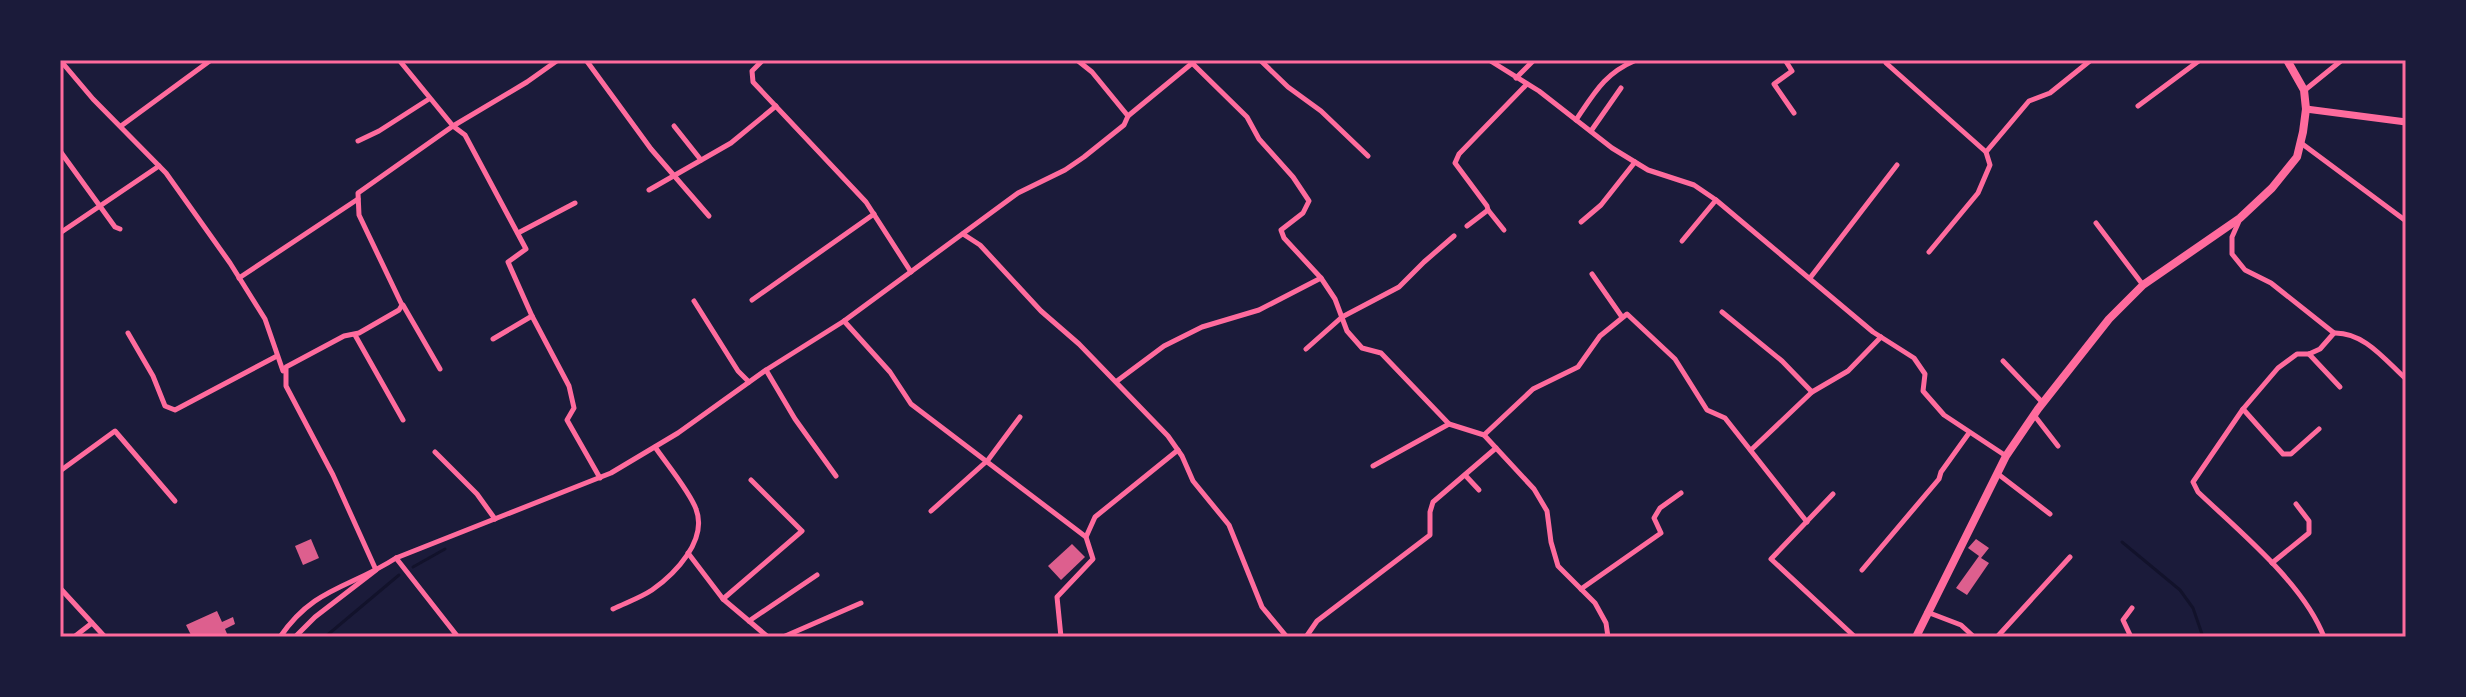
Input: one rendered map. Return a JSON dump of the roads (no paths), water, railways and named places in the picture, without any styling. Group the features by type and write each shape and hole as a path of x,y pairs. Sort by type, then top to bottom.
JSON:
{"highway":[{"path":"1916,637 2006,456 2109,319 2143,285 2240,218 2272,188 2297,157 2306,109 2304,90 2287,60"}],"main road":[{"path":"2306,109 2406,122"}],"street":[{"path":"60,60 159,166 239,278 272,333 285,376"},
{"path":"121,126 211,60"},
{"path":"399,60 453,126 465,135 526,249 508,262 569,386 574,408 567,420 600,478"},
{"path":"440,369 402,305 359,215 358,193 453,126 558,60"},
{"path":"586,60 651,149 709,216"},
{"path":"763,60 752,71 751,77 858,193 911,272"},
{"path":"1077,60 1092,72 1128,116"},
{"path":"1260,60 1288,87 1321,111 1368,156"},
{"path":"1489,60 1635,162 1648,170 1694,185 1716,200 1881,337 1914,358 1925,374 1923,391 1944,415 2006,456"},
{"path":"1516,78 1534,60"},
{"path":"1576,120 1605,78 1615,69 1636,60"},
{"path":"1785,60 1792,71 1774,84 1794,113"},
{"path":"1886,60 1932,107 1986,152 1990,165 1978,193 1929,252"},
{"path":"1986,152 2029,101 2050,93 2091,60"},
{"path":"2138,106 2200,60"},
{"path":"2304,90 2342,60"},
{"path":"295,637 315,617 396,558 600,478 655,447 766,370 844,321 1018,193 1084,157 1194,62 1247,117 1259,139 1293,177 1309,201 1303,213 1281,230 1284,238 1321,278 1335,299 1347,331 1362,348 1381,353 1449,424 1484,435 1531,485 1547,511 1558,566 1595,603 1606,623 1608,637"},
{"path":"1504,230 1455,163 1459,154 1527,84"},
{"path":"1591,131 1621,88"},
{"path":"358,141 430,99"},
{"path":"649,190 742,135 776,106"},
{"path":"674,126 701,160"},
{"path":"2301,143 2406,221"},
{"path":"60,151 115,227 120,229"},
{"path":"1581,222 1601,205 1635,162"},
{"path":"1810,278 1897,165"},
{"path":"60,233 159,166"},
{"path":"239,278 358,199"},
{"path":"1682,241 1716,200"},
{"path":"518,233 575,203"},
{"path":"1467,226 1488,210"},
{"path":"752,300 874,214"},
{"path":"2240,218 2232,237 2232,254 2245,270 2271,283 2334,333 2350,332 2406,379"},
{"path":"2096,223 2143,285"},
{"path":"963,234 980,245 1041,311 1057,322 1099,367 1117,381 1178,450 1193,481 1229,525 1262,607 1287,637"},
{"path":"1306,349 1342,317 1399,287 1454,236"},
{"path":"1592,274 1622,317"},
{"path":"1117,381 1164,346 1202,327 1259,310 1321,278"},
{"path":"694,301 738,371 749,382"},
{"path":"376,570 333,475 286,386 285,376 286,367 344,336 355,335 399,310 402,305"},
{"path":"1722,312 1782,361 1812,392"},
{"path":"1484,435 1533,389 1578,367 1600,336 1627,314 1675,359 1707,410 1725,418 1807,522"},
{"path":"493,339 532,316"},
{"path":"844,321 890,372 911,404 1086,537 1093,559 1057,597 1061,637"},
{"path":"128,333 153,376 165,406 175,410 277,356"},
{"path":"2324,637 2317,618 2272,563 2198,492 2193,482 2243,409 2278,368 2297,354 2309,354 2320,349 2334,333"},
{"path":"355,335 403,420"},
{"path":"1751,450 1812,392 1848,371 1881,337"},
{"path":"2309,354 2340,387"},
{"path":"2003,361 2043,403"},
{"path":"766,370 795,419 836,476"},
{"path":"2243,409 2283,454 2291,454 2319,429"},
{"path":"2034,415 2058,446"},
{"path":"931,511 988,460 1020,417"},
{"path":"1373,466 1449,424"},
{"path":"60,471 115,431 175,501"},
{"path":"1862,570 1939,479 1969,433"},
{"path":"613,609 650,592 668,577 688,553 698,531 697,510 655,447"},
{"path":"1306,637 1317,621 1430,535 1433,502 1496,448"},
{"path":"1086,537 1095,517 1178,450"},
{"path":"435,452 477,494 495,519"},
{"path":"1998,474 2050,514"},
{"path":"1465,475 1479,490"},
{"path":"723,599 802,531 751,480"},
{"path":"1581,589 1661,533 1654,518 1660,508 1681,493"},
{"path":"1833,494 1771,559 1855,637"},
{"path":"2272,563 2309,533 2309,521 2296,504"},
{"path":"688,553 723,599 766,637"},
{"path":"1997,637 2070,557"},
{"path":"396,558 458,637"},
{"path":"280,637 292,619 322,594 376,570"},
{"path":"749,621 817,575"},
{"path":"60,588 105,637"},
{"path":"783,637 861,603"},
{"path":"2131,637 2123,620 2132,608"},
{"path":"1927,612 1961,625 1974,637"},
{"path":"74,637 92,623"}],"waterway":[{"path":"2122,542 2180,590 2193,608 2203,637"},
{"path":"413,567 445,549"},
{"path":"325,637 399,575"}]}
